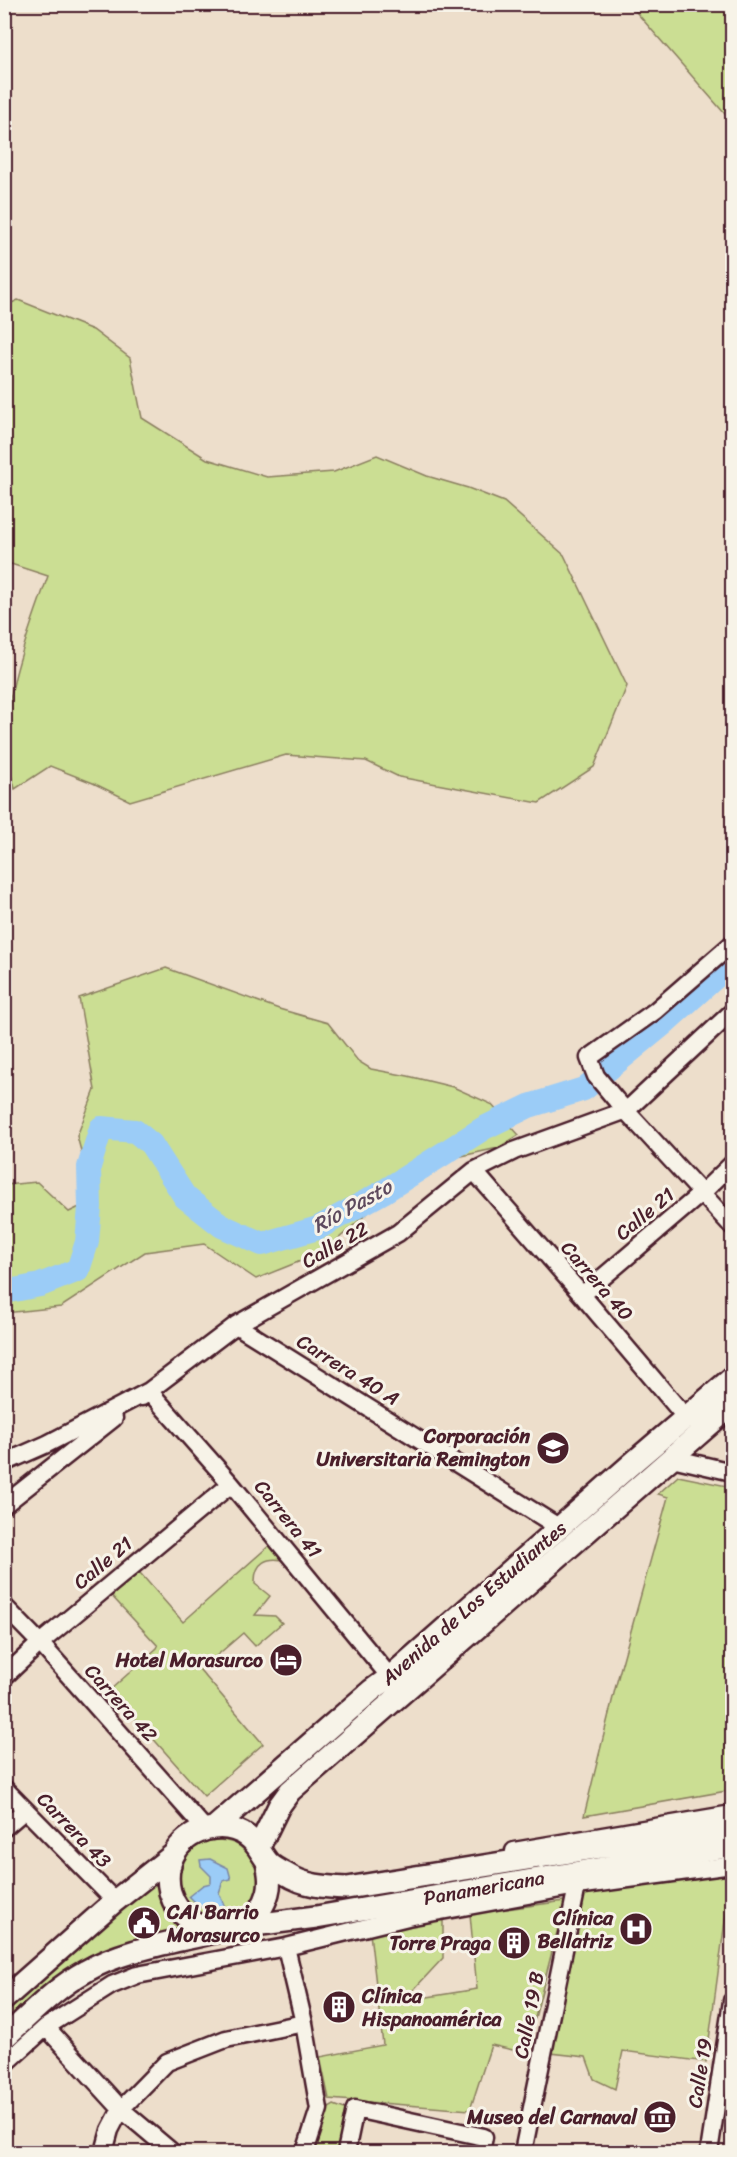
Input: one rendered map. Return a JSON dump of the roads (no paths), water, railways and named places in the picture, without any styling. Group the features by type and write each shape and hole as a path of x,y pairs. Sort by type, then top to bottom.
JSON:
{"main road":[{"name":"Avenida de Los Estudiantes","path":"210,1828 390,1677 732,1378"},
{"name":"Avenida de Los Estudiantes","path":"263,1854 279,1806 290,1791 732,1405"},
{"path":"4,1999 115,1901 173,1856 187,1839 210,1828 232,1829 247,1836 263,1854 288,1875 315,1886 347,1888 675,1830 732,1826"},
{"name":"Panamericana","path":"4,2038 60,1988 88,1970 122,1956 228,1929 316,1917 406,1909 732,1846"},
{"path":"173,1856 168,1885 172,1900 180,1912 192,1922 206,1928 228,1929 250,1920 261,1909 268,1894 270,1878 263,1854"}],"street":[{"path":"732,944 656,1011 589,1058 596,1076 732,1226"},
{"name":"Calle 22","path":"4,1463 47,1444 149,1391 236,1325 398,1233 474,1171 514,1151 621,1105 731,1016"},
{"name":"Calle 21","path":"582,1295 703,1192 732,1164"},
{"name":"Carrera 40","path":"474,1171 687,1419"},
{"name":"Carrera 40 A","path":"236,1325 560,1528"},
{"path":"4,1505 149,1391"},
{"name":"Carrera 41","path":"149,1391 231,1484 390,1677"},
{"path":"672,1458 732,1472"},
{"name":"Calle 21","path":"4,1677 40,1643 231,1484"},
{"name":"Carrera 42","path":"4,1606 210,1828"},
{"name":"Carrera 43","path":"4,1788 115,1901"},
{"path":"4,1828 25,1810"},
{"path":"675,1830 732,1814"},
{"path":"4,2065 46,2027 112,1985 137,1975 286,1947 406,1909 732,1865"},
{"name":"Calle 19 B","path":"523,2152 577,1886"},
{"path":"286,1947 304,2023 319,2109 305,2152"},
{"name":"Calle 19","path":"709,2152 732,2001"},
{"path":"105,2152 110,2130 121,2109 167,2062 226,2039 304,2023"},
{"path":"46,2027 121,2109 172,2152"},
{"path":"346,2152 355,2109 484,2137 481,2152"}],"water":[{"path":"210,1859 228,1868 231,1879 223,1881 219,1893 227,1912 216,1913 206,1910 189,1896 203,1885 211,1883 211,1876 201,1866 200,1860"}],"waterway":[{"name":"Río Pasto","path":"4,1292 40,1285 78,1270 87,1242 90,1207 89,1167 101,1128 135,1131 151,1144 185,1197 222,1226 262,1244 318,1228 383,1192 484,1128 529,1106 584,1089 662,1025 732,962"}],"place":[{"name":"Corporación Universitaria Remington","path":"553,1448"},
{"name":"Hotel Morasurco","path":"286,1660"},
{"name":"CAI Barrio Morasurco","path":"144,1923"},
{"name":"Clínica Bellatriz","path":"636,1929"},
{"name":"Torre Praga","path":"514,1943"},
{"name":"Clínica Hispanoamérica","path":"339,2007"},
{"name":"Museo del Carnaval","path":"660,2117"}]}
